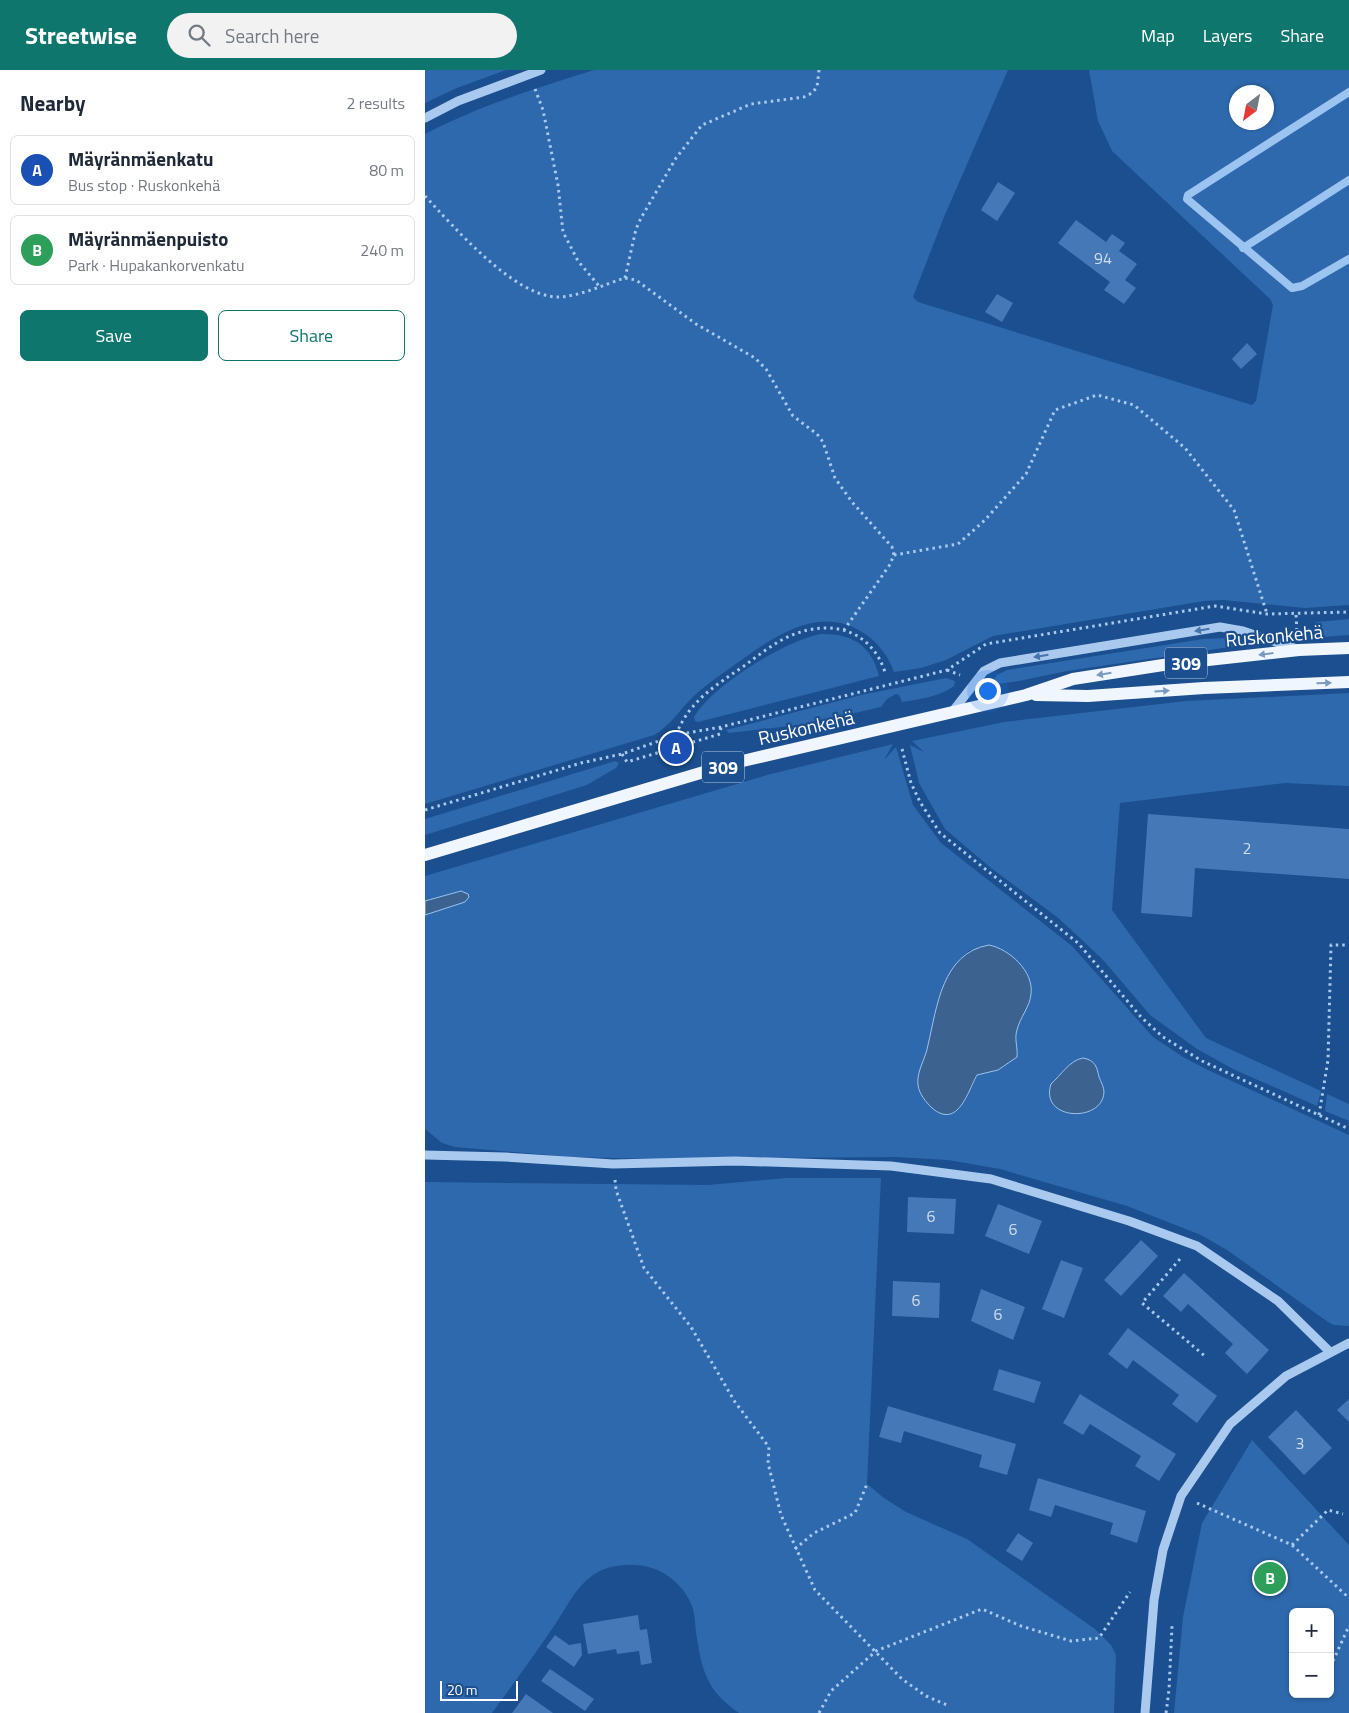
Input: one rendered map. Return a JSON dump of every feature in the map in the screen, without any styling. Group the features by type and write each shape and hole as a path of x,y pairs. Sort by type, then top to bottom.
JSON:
{"main road":[{"name":"Ruskonkehä","path":"425,855 734,763 1026,695 1073,679 1163,665 1299,650 1349,648"},
{"name":"Ruskonkehä","path":"1026,695 1088,696 1204,688 1349,682"}],"street":[{"path":"425,118 458,100 541,70"},
{"path":"953,711 984,670 999,663 1219,627 1243,631 1299,650"},
{"path":"425,1155 505,1157 613,1164 735,1161 891,1166 991,1179 1129,1221 1197,1246 1278,1301 1330,1352"},
{"path":"1145,1713 1154,1600 1163,1550 1181,1496 1230,1424 1286,1376 1349,1343"}],"path":[{"path":"625,278 636,229 641,218 677,158 702,126 751,104 804,97 812,93 817,86 819,70"},
{"path":"529,74 543,110 559,185 563,232 578,261 599,286"},
{"path":"425,196 470,245 528,288 559,297 625,278 636,280 696,324 755,358 766,369 793,416 817,434 823,442 835,478 852,502 892,547 894,555 889,566 844,630"},
{"path":"894,555 958,544 985,520 1026,474 1055,410 1097,395 1135,405 1185,448 1235,510 1267,614"},
{"path":"425,810 581,763 622,754 676,735 721,727 947,670 986,644 1215,606 1267,614 1349,612"},
{"path":"676,735 685,715 718,684 777,643 803,631 832,628 844,630 867,641 876,650 885,672"},
{"path":"622,754 627,762 720,734 721,727"},
{"path":"902,749 911,783 920,802 940,833 1078,943 1141,1017 1158,1033 1202,1061 1349,1129"},
{"path":"1319,1115 1328,1060 1331,945 1345,945"},
{"path":"613,1164 616,1190 644,1268 691,1327 735,1402 769,1447 768,1463 779,1506 795,1549 815,1590 902,1679 926,1696 947,1705"},
{"path":"1197,1246 1183,1255 1142,1303 1206,1357"},
{"path":"795,1549 814,1533 855,1513 867,1484"},
{"path":"1181,1496 1292,1545 1349,1598"},
{"path":"1196,1510 1202,1497"},
{"path":"1292,1545 1328,1510 1343,1514"},
{"path":"819,1713 831,1691 876,1651 982,1608 1021,1626 1071,1640 1099,1638 1130,1592"},
{"path":"1166,1713 1169,1690 1172,1618"},
{"path":"1334,1659 1349,1626"}],"shaded area":[{"path":"425,70 506,70 457,88 425,103"},
{"path":"594,70 1008,70 944,217 913,297 918,302 1252,405 1256,401 1273,305 1270,299 1112,151 1098,121 1089,70 1349,70 1349,605 1305,608 1223,600 1204,601 993,636 946,660 921,668 894,672 883,652 873,641 855,628 840,623 824,621 809,624 794,628 766,643 717,677 695,695 671,721 654,735 425,804 425,134 487,106"},
{"path":"1349,619 1349,635 1323,637 1315,633 1314,625 1317,622"},
{"path":"820,634 842,636 859,643 871,656 879,676 698,722 695,721 694,717 716,692 750,666 805,638"},
{"path":"1225,638 1244,645 1067,671 1019,681 997,684 993,681 997,675 1007,670 1203,639"},
{"path":"946,678 955,681 954,686 942,693 929,697 902,702 899,695 896,694 887,699 881,707 807,724 729,733 726,730 861,695"},
{"path":"1349,693 1349,786 1285,783 1120,803 1112,910 1206,1038 1321,1091 1317,1106 1235,1070 1197,1049 1150,1015 1104,961 1057,917 991,868 945,829 919,783 910,745 924,752 912,741 1004,722 1186,701"},
{"path":"893,744 884,760 896,747 913,805 941,843 1072,946 1153,1037 1183,1057 1208,1070 1349,1135 1349,1326 1334,1325 1328,1322 1227,1250 1201,1235 1127,1206 1000,1169 948,1160 895,1157 657,1159 572,1157 455,1147 442,1143 425,1129 425,915 464,902 461,891 425,901 425,876 767,775","holes":["970,950 1027,973 1031,988 1028,1002 1016,1032 1017,1057 1003,1067 977,1075 971,1089 925,1099 921,1093 919,1080 940,995 944,983 951,972","1083,1058 1094,1065 1102,1084 1050,1096 1051,1084"]},
{"path":"615,761 619,763 616,768 587,785 425,835 425,819"},
{"path":"461,891 468,894 469,897 465,902 425,915 425,901"},
{"path":"989,945 997,947 1019,962 1029,977 1031,985 1030,999 1016,1033 1017,1057 998,1070 977,1075 961,1106 949,1114 941,1114 923,1098 918,1080 939,999 951,970 961,959 973,950"},
{"path":"1083,1058 1093,1062 1096,1067 1104,1090 1101,1102 1094,1109 1084,1113 1062,1111 1054,1105 1050,1096 1051,1084 1070,1065"},
{"path":"1327,1094 1349,1104 1349,1121 1325,1111"},
{"path":"786,1178 881,1178 867,1484 906,1512 967,1539 1095,1629 1111,1645 1116,1655 1114,1713 739,1713 719,1696 707,1678 701,1658 693,1609 685,1593 676,1582 659,1571 645,1566 621,1565 599,1571 581,1585 541,1646 492,1713 425,1713 425,1182 708,1185"},
{"path":"1252,1440 1349,1545 1349,1713 1174,1713 1183,1617 1202,1523"}],"building":[{"path":"998,182 1015,193 997,221 981,210"},
{"path":"1076,220 1106,242 1112,234 1125,243 1119,251 1137,264 1125,280 1136,288 1124,304 1104,290 1110,282 1058,243"},
{"path":"997,294 1013,303 1002,322 985,312"},
{"path":"1247,343 1257,354 1241,369 1232,359"},
{"path":"1148,814 1349,829 1349,879 1195,868 1192,917 1141,913"},
{"path":"908,1197 956,1199 954,1234 907,1232"},
{"path":"998,1204 1042,1221 1029,1254 985,1236"},
{"path":"1141,1240 1158,1256 1121,1296 1104,1280"},
{"path":"1061,1260 1083,1268 1064,1318 1042,1309"},
{"path":"1184,1273 1269,1350 1247,1374 1225,1353 1233,1344 1188,1304 1181,1312 1163,1296"},
{"path":"893,1281 940,1283 939,1318 892,1316"},
{"path":"981,1289 1025,1307 1013,1340 971,1321"},
{"path":"1128,1328 1217,1396 1197,1423 1172,1404 1179,1395 1133,1360 1127,1369 1108,1354"},
{"path":"999,1369 1041,1382 1034,1403 993,1390"},
{"path":"1080,1394 1176,1454 1159,1481 1135,1466 1141,1456 1090,1424 1083,1435 1063,1423"},
{"path":"1349,1399 1349,1422 1337,1410"},
{"path":"888,1406 1016,1444 1007,1475 979,1467 982,1455 904,1431 901,1443 879,1437"},
{"path":"1296,1410 1332,1448 1304,1475 1268,1437"},
{"path":"1038,1478 1146,1511 1137,1543 1110,1534 1113,1523 1055,1505 1051,1517 1029,1510"},
{"path":"1018,1533 1033,1543 1022,1561 1006,1551"},
{"path":"638,1615 640,1630 647,1629 652,1663 641,1665 639,1651 617,1654 616,1649 588,1654 583,1624"},
{"path":"555,1635 569,1645 581,1643 582,1655 574,1667 546,1647"},
{"path":"550,1669 594,1699 585,1711 541,1681"},
{"path":"526,1694 553,1713 512,1713"}],"waterway":[{"path":"1349,92 1188,195 1187,199 1292,288 1302,286 1349,259"},
{"path":"1243,248 1349,180"}],"place":[{"name":"Mäyränmäenkatu","path":"676,748"},
{"name":"Mäyränmäenpuisto","path":"1270,1578"}]}
